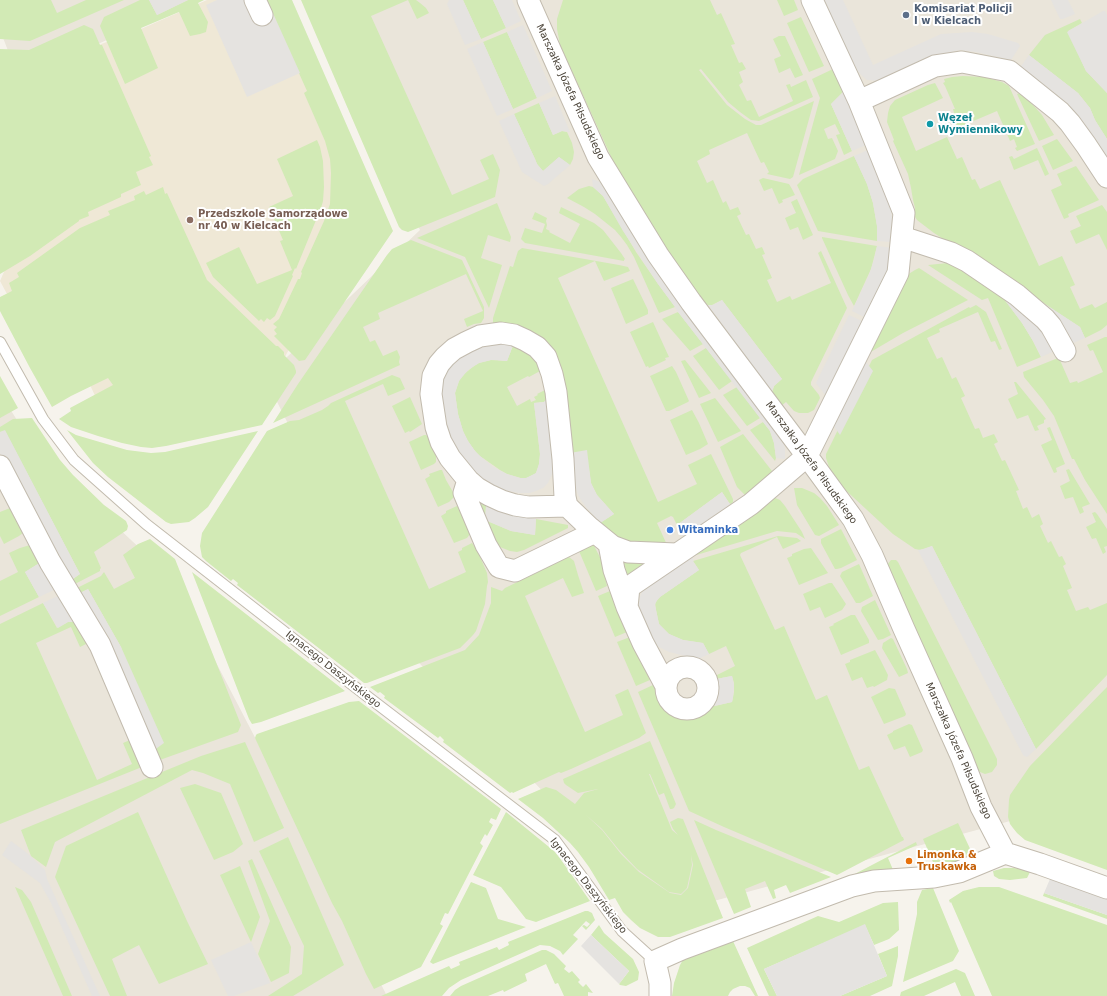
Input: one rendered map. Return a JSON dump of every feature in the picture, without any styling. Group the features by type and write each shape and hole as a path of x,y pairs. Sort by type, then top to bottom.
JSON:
{"street":[{"name":"Marszałka Józefa Piłsudskiego","path":"528,0 598,157 658,255 691,302 853,519 872,555 962,758 981,807 1005,853"},
{"path":"627,607 629,587 751,504 807,456 898,273 904,214 859,101 812,0"},
{"path":"859,101 935,66 962,62 1009,71 1060,112 1086,145 1107,177"},
{"path":"902,237 951,253 967,261 1017,295 1045,319 1065,351"},
{"path":"567,506 536,507 515,505 502,501 477,488 468,480 450,458 440,437 435,421 431,394 433,376 439,364 454,349 480,336 501,333 514,335 537,347 546,357 556,392 567,506 612,546 628,552 676,554"},
{"path":"0,466 54,568 100,645 152,767"},
{"path":"468,480 464,494 486,545 499,567 515,571 602,538"},
{"path":"602,538 627,607 643,643 666,686"},
{"path":"660,996 660,983 655,961 682,949 852,886 874,881 934,877 959,872 1005,853 1106,887"}],"lane":[{"name":"Ignacego Daszyńskiego","path":"0,342 42,419 74,460 152,528 359,690 555,840 622,931 655,961"}],"shaded area":[{"path":"0,0 197,0 19,79 0,30"},
{"path":"149,0 188,0 157,15"},
{"name":"Przedszkole Samorządowe nr 40 w Kielcach","path":"207,0 272,0 368,216 328,281 270,386 97,400 84,372 7,294 0,281 7,265 0,81 141,29"},
{"path":"217,0 267,0 300,73 247,97 206,5"},
{"path":"305,0 1107,0 1107,845 1025,817 662,915 397,640 265,378 420,230"},
{"path":"449,0 463,0 481,39 465,45 447,4"},
{"path":"493,0 512,0 521,21 506,28"},
{"path":"824,0 843,0 873,65 941,34 972,32 988,34 1018,43 1020,46 1011,60 960,50 932,57 879,81 867,80 858,72"},
{"path":"1051,0 1068,0 1075,14 1060,19"},
{"path":"1105,11 1107,15 1107,93 1086,71 1067,32"},
{"path":"523,25 552,91 537,98 507,32"},
{"path":"483,42 513,109 497,116 467,49"},
{"path":"1029,55 1078,93 1090,108 1095,120 1107,139 1107,165 1019,69"},
{"path":"843,92 866,145 852,151 831,104"},
{"path":"555,96 570,132 562,131 553,135 539,103"},
{"path":"514,114 537,164 543,171 559,157 570,165 544,186 522,172 499,121"},
{"path":"868,150 890,202 893,242 877,241 877,226 873,203 867,184 854,156"},
{"path":"592,179 605,186 783,441 785,459 776,458 774,443 770,431 658,284 623,231 603,196 593,187"},
{"path":"877,246 893,248 889,268 866,318 852,311 869,275"},
{"path":"1018,286 1080,327 1085,338 1041,357 1022,323 1004,299"},
{"path":"722,300 782,379 774,386 772,392 708,305 713,305"},
{"path":"849,315 864,322 826,396 816,383"},
{"path":"483,343 514,343 507,361 491,360 479,363 468,370 459,381 455,393 458,414 463,431 475,451 493,467 507,474 520,478 526,478 536,473 539,464 540,454 534,403 544,402 548,398 555,462 553,472 548,483 543,488 536,491 530,493 519,493 504,490 489,484 477,475 454,447 443,418 439,388 445,369 457,357"},
{"path":"863,358 873,371 840,435 831,422"},
{"path":"0,393 37,452 162,569 182,597 387,996 0,996"},
{"path":"5,430 80,574 70,581 0,453 0,432"},
{"path":"587,450 591,483 597,495 614,514 600,523 581,500 573,480 570,453"},
{"path":"722,492 731,504 684,538 677,525"},
{"path":"485,502 536,519 535,535 511,531 485,520"},
{"path":"932,546 1036,749 1027,757 1023,755 918,550"},
{"path":"693,556 693,561 699,570 660,597 655,605 659,624 669,634 683,640 703,643 709,654 698,659 669,652 655,645 638,609 640,597 647,586"},
{"path":"41,562 56,589 39,597 25,572"},
{"path":"88,589 121,647 164,743 153,751 78,594"},
{"path":"60,595 77,622 68,622 58,628 43,603"},
{"path":"732,676 734,685 732,702 710,707 717,695 716,679"},
{"path":"11,841 27,853 45,870 47,879 100,996 92,996 51,903 40,883 2,855"},
{"path":"1050,879 1107,899 1107,915 1044,893"},
{"path":"865,924 887,976 840,996 777,996 764,969"},
{"path":"591,935 629,971 619,984 581,946"},
{"path":"251,942 270,983 234,996 228,996 211,960"}],"green space":[{"path":"0,0 51,0 57,13 86,0 124,0 30,41 0,39"},
{"path":"140,0 149,0 157,15 188,0 204,0 198,3 208,22 206,32 190,36 179,12 141,28 158,68 125,84 100,26 104,17"},
{"path":"266,0 292,0 393,231 305,360 299,361 274,336 277,334 274,330 277,327 273,324 279,319 298,279 300,279 301,272 330,204 330,159 325,141 304,93 307,91"},
{"path":"301,0 408,0 371,16 452,195 489,179 480,160 493,154 500,170 495,197 408,232 399,227"},
{"path":"408,0 416,0 426,8 429,13 417,19"},
{"path":"463,0 493,0 506,28 481,39"},
{"path":"563,0 710,0 717,15 721,13 735,44 731,45 739,63 742,62 746,69 739,72 743,82 739,85 747,101 751,100 759,117 793,101 786,85 790,84 791,87 806,80 813,97 759,121 751,120 728,102 701,69 699,70 727,105 745,119 756,125 761,125 814,101 793,177 790,179 767,174 769,172 764,162 761,163 747,133 709,150 710,154 697,161 707,183 713,180 723,203 726,201 730,210 738,207 741,214 737,216 746,235 749,234 756,249 762,247 765,254 762,255 772,278 767,280 777,302 790,296 792,300 831,283 818,253 821,251 847,308 811,382 811,385 820,398 814,410 808,413 799,413 794,411 786,402 781,406 772,392 774,386 782,379 722,300 710,306 706,304 665,251 619,174 560,45 557,19"},
{"path":"777,0 794,0 798,10 784,16"},
{"path":"801,17 824,66 809,72 787,23"},
{"path":"1080,19 1082,23 1068,31 1086,71 1107,93 1107,139 1095,120 1090,108 1078,93 1029,55 1045,35"},
{"path":"84,25 93,29 100,45 102,45 151,156 149,157 153,165 136,172 141,185 121,194 121,197 88,212 89,216 79,220 30,256 0,274 0,49 29,50"},
{"path":"507,32 537,98 513,109 483,42"},
{"path":"779,36 785,36 803,75 795,78 790,68 779,73 774,59 781,56 773,39"},
{"path":"833,69 843,92 831,104 852,151 844,155 836,135 840,134 835,124 824,129 828,139 832,138 838,151 835,159 799,175 820,98 812,79"},
{"path":"963,76 984,77 1002,82 1009,86 1035,144 1017,151 1015,148 1017,147 1014,139 1010,141 997,111 957,128 952,114 954,113 953,109 955,109 943,83 945,82 944,79"},
{"path":"935,83 943,98 902,117 916,151 947,137 957,159 962,157 972,180 975,179 980,189 1000,180 1039,266 1062,256 1075,285 1070,287 1080,309 1092,304 1095,308 1107,302 1107,325 1101,330 1085,338 1080,327 934,233 917,220 915,217 915,208 908,174 893,141 894,140 887,122 888,113 890,106 895,100"},
{"path":"1020,93 1042,115 1054,135 1039,141 1017,94"},
{"path":"539,103 553,135 562,131 567,132 574,152 570,165 559,157 543,171 537,164 514,114"},
{"path":"1057,139 1073,161 1053,170 1042,146"},
{"path":"317,140 323,161 324,187 321,208 275,316 270,320 267,318 264,322 261,319 259,321 213,277 206,263 239,247 257,284 292,270 280,241 283,240 269,207 293,196 277,159"},
{"path":"1037,148 1049,174 1045,176 1038,160 1014,170 1009,157 1012,156 1014,159"},
{"path":"854,156 867,184 873,203 877,226 877,241 818,231 797,185 803,179"},
{"path":"1076,166 1099,200 1068,214 1069,217 1064,219 1051,190 1062,185 1057,174"},
{"path":"763,178 789,184 795,195 782,200 783,202 779,204 772,188 764,191 759,180"},
{"path":"589,186 593,187 603,196 636,252 675,307 659,313 634,257 621,237 615,230 595,214 567,198 579,189"},
{"path":"163,187 207,280 284,352 284,355 294,365 296,373 262,425 152,448 122,443 98,436 71,427 59,419 71,411 70,408 113,385 108,378 52,407 0,311 0,297 12,291 9,283 19,277 17,273 80,228 110,215 108,211 135,200 134,196 144,191 146,195"},
{"path":"797,199 813,235 803,240 798,227 790,230 785,218 796,213 791,202"},
{"path":"497,203 511,237 510,242 488,235 481,258 502,265 489,308 465,257 417,238"},
{"path":"1102,205 1107,212 1107,250 1099,234 1076,244 1070,231 1081,226 1076,216"},
{"path":"561,207 594,223 603,230 621,253 625,259 624,261 525,243 521,239 525,228 542,233 545,224 532,219 535,212 547,218 546,229 550,231 549,232 570,243 580,224 559,213"},
{"path":"822,237 877,246 871,269 854,306 848,295"},
{"path":"411,240 462,260 484,307 484,318 481,323 467,327 464,319 483,311 466,274 378,313 380,319 363,327 370,342 375,340 383,356 397,350 400,357 400,365 273,423 298,384 387,255 392,249"},
{"path":"522,248 619,265 628,267 630,271 604,281 595,261 558,278 658,502 697,484 688,465 711,454 733,499 733,502 730,504 722,492 677,525 671,516 657,523 668,547 625,540 616,536 600,523 614,514 597,495 591,483 589,469 570,453 557,366 493,326 493,318 510,266 513,267 518,251"},
{"path":"948,263 955,264 1004,299 1022,323 1041,357 1017,367 988,298 982,300 928,265"},
{"path":"919,268 968,300 903,333 869,353 907,275"},
{"path":"633,279 648,310 648,314 626,324 611,288"},
{"path":"976,305 986,312 1002,349 999,350 995,341 991,342 978,312 939,329 940,332 927,338 937,359 942,357 952,379 956,377 965,396 961,398 975,429 979,428 983,438 994,434 998,442 994,444 1002,461 1005,460 1019,490 1016,491 1023,509 1027,507 1032,518 1039,514 1043,524 1040,526 1048,543 1051,541 1059,557 1062,556 1066,564 1063,566 1072,588 1067,590 1076,611 1088,607 1090,610 1107,603 1107,675 1036,749 932,546 920,550 915,549 893,534 840,485 830,470 826,458 826,454 872,360 969,307 970,308"},
{"path":"678,312 703,344 690,351 662,319"},
{"path":"653,322 669,357 649,368 648,366 646,367 630,332"},
{"path":"1107,337 1107,514 1085,480 1074,459 1072,459 1054,416 1024,377 1023,372 1059,358 1070,383 1077,381 1078,383 1103,372 1093,350 1090,351 1087,345"},
{"path":"514,343 529,350 542,370 507,387 517,406 530,399 531,402 536,400 534,397 538,395 537,394 547,389 548,398 544,402 534,403 540,454 539,464 536,473 524,479 507,474 500,470 475,451 463,431 458,414 455,393 459,381 463,375 474,366 491,360 507,361"},
{"path":"706,348 732,381 719,390 693,356"},
{"path":"685,360 711,393 699,398 681,361"},
{"path":"672,366 689,401 666,411 650,376"},
{"path":"392,375 400,378 405,389 388,396 383,384 345,401 429,589 466,572 458,552 462,550 462,548 472,543 478,552 487,573 488,582 485,604 476,631 460,648 364,683 237,585 238,583 233,579 231,581 206,561 202,557 200,546 202,533 267,431 322,410 331,403"},
{"path":"0,376 18,408 0,418"},
{"path":"1014,382 1016,382 1046,419 1044,420 1044,423 1037,426 1039,430 1035,431 1028,415 1017,419 1008,399 1018,394"},
{"path":"737,387 760,418 747,426 723,395"},
{"path":"410,397 422,424 410,432 405,433 392,406"},
{"path":"715,398 741,431 718,442 700,404"},
{"path":"692,410 708,444 686,455 670,420"},
{"path":"32,418 60,460 73,475 104,505 126,521 128,526 127,530 94,552 101,568 100,571 73,585 70,581 80,574 5,431 0,432 0,427 13,419"},
{"path":"763,422 770,431 774,443 775,461 750,430"},
{"path":"1050,427 1065,464 1056,468 1057,472 1054,473 1041,445 1052,440 1047,428"},
{"path":"67,430 76,435 127,450 151,453 165,452 258,431 208,507 189,522 171,524 166,522 108,477 93,463"},
{"path":"743,434 772,471 767,479 746,496 737,487 720,447"},
{"path":"424,435 428,437 436,454 436,462 421,470 409,442"},
{"path":"1069,469 1090,504 1082,507 1084,512 1080,514 1073,497 1065,499 1060,486 1070,481 1066,470"},
{"path":"442,470 454,497 449,502 438,507 425,479 430,476 429,474"},
{"path":"794,488 802,488 814,493 827,506 839,525 819,536 815,535 797,505"},
{"path":"773,497 780,500 785,506 805,539 796,533 777,531 693,556 708,546"},
{"path":"481,500 485,502 486,506 485,520 511,531 535,535 536,519 568,525 568,528 524,550 517,552 510,551 495,545 492,540 476,508"},
{"path":"457,506 470,534 467,538 454,543 441,516 446,513 446,511"},
{"path":"10,508 12,509 24,532 4,544 0,536 0,512"},
{"path":"1095,512 1107,529 1107,546 1104,547 1106,552 1103,554 1096,538 1092,539 1086,527 1096,522 1092,513"},
{"path":"841,529 857,560 841,568 835,569 821,543 821,539"},
{"path":"778,536 797,538 801,541 783,549 777,537 741,553 740,555 775,630 784,626 816,700 827,695 859,770 869,766 904,840 837,875 689,811 638,692 653,685 669,714 676,718 685,719 698,717 706,712 710,707 732,702 734,683 732,676 716,679 715,676 735,666 726,646 709,654 703,643 683,640 669,634 659,624 655,603 660,597 699,570 693,561"},
{"path":"150,539 175,559 241,725 238,732 157,761 121,647 88,589 78,594 75,589 101,576 104,572 114,589 135,578 123,555 138,544"},
{"path":"589,543 593,544 601,559 607,586 596,591 579,551"},
{"path":"30,545 41,562 25,572 39,597 0,616 0,581 18,572 9,553"},
{"path":"811,548 828,573 799,585 787,558 804,549"},
{"path":"626,556 646,564 625,580 622,557"},
{"path":"569,557 574,561 584,593 572,597 563,578 525,596 585,732 623,715 615,695 628,689 646,733 639,738 571,769 561,773 559,772 510,793 443,742 444,740 440,736 438,738 384,698 385,696 380,692 378,693 370,687 465,650 479,635 491,603 491,587 502,591 505,588"},
{"path":"891,560 896,560 898,562 997,759 997,765 992,772 985,774 978,770 888,568 887,565"},
{"path":"859,564 873,596 860,603 856,603 840,576 842,572"},
{"path":"192,572 345,691 252,724"},
{"path":"832,583 846,604 842,610 825,618 820,607 810,611 803,594"},
{"path":"610,591 627,632 615,637 598,596"},
{"path":"875,600 891,635 878,640 861,611 862,607"},
{"path":"43,603 57,628 68,622 77,622 88,643 80,647 71,627 36,643 97,780 132,764 123,743 130,740 142,767 0,824 0,624"},
{"path":"851,615 855,615 869,640 869,643 841,655 829,627"},
{"path":"630,637 650,680 636,686 617,642"},
{"path":"891,638 893,639 908,673 899,677 882,648 883,643"},
{"path":"875,650 888,675 887,680 874,687 867,688 862,677 852,681 845,664 850,662 850,660"},
{"path":"1107,687 1107,870 1025,840 1010,824 1008,817 1010,795 1030,766"},
{"path":"889,688 895,689 906,714 905,716 884,724 871,697"},
{"path":"359,701 501,809 496,820 491,818 489,822 493,825 487,836 485,834 480,843 483,846 448,914 445,913 440,924 443,926 421,967 374,989 255,738 257,734 349,702"},
{"path":"909,724 912,725 923,750 922,752 910,757 905,746 894,750 887,735"},
{"path":"650,741 676,804 674,808 670,809 664,793 659,795 649,774 672,830 678,835 670,822 678,818 683,819 723,918 670,937 658,937 640,928 623,912 615,898 609,900 589,867 570,843 543,818 518,799 546,787 556,790 575,804 584,793 598,789 578,793 566,785 563,779","holes":["586,815 602,829 637,869 669,892 681,894 687,888 692,865 691,855 693,865 688,888 681,895 670,893 639,872 621,854 602,830"]},
{"path":"245,742 284,828 254,842 230,784 192,770 55,842 46,867 31,856 21,830 201,756"},
{"path":"195,784 221,793 243,844 233,852 214,860 180,788"},
{"path":"138,812 208,964 159,984 139,945 112,959 127,996 110,996 55,877 66,846"},
{"path":"506,812 554,851 590,901 536,922 526,919 501,887 473,875"},
{"path":"694,820 831,877 790,893 786,885 774,890 776,898 773,899 765,881 745,889 751,907 734,914"},
{"path":"958,823 973,855 970,859 936,869 923,839"},
{"path":"288,837 344,965 293,996 268,996 302,974 304,946 259,851"},
{"path":"916,842 917,845 888,858 894,872 849,877"},
{"path":"252,859 291,947 289,973 271,982 258,954 270,921 248,861"},
{"path":"240,866 260,917 251,942 220,875"},
{"path":"1004,868 1024,869 1030,872 1027,878 1010,880 999,879 994,876 993,871"},
{"path":"471,882 486,888 498,919 526,927 433,964 430,962"},
{"path":"15,887 22,890 31,902 72,996 63,996"},
{"path":"979,887 999,887 1107,925 1107,996 992,996 949,900 963,891"},
{"path":"933,888 959,951 953,961 903,982 917,914 917,902 922,890"},
{"path":"1044,893 1107,915 1107,919 1043,896"},
{"path":"898,902 899,930 889,939 874,945 865,925 764,969 777,996 769,996 747,948 818,916 839,922 883,903"},
{"path":"585,911 592,913 595,920 586,930 582,926 584,925 587,927 590,924 586,921 573,935 578,939 563,955 560,951 550,946 540,945 461,980 449,988 442,996 381,996 449,966 451,969 460,965 459,962 497,947 499,950 509,945 508,942"},
{"path":"599,925 604,933 633,959 639,972 638,980 626,986 619,984 629,971 591,935"},
{"path":"733,941 758,996 755,996 750,988 740,986 733,989 728,996 672,996 674,983 684,958"},
{"path":"898,946 898,956 892,986 870,996 840,996 887,976 878,954"},
{"path":"542,950 546,950 554,954 566,966 564,969 569,973 572,971 580,980 578,982 583,987 586,984 593,993 588,992 588,996 564,996 558,983 555,984 546,964 525,974 527,981 504,992 503,990 488,996 450,996 461,986"},
{"path":"956,969 965,973 975,996 961,996 955,982 924,996 900,996 901,992"}],"place":[{"name":"Komisariat Policji I w Kielcach","path":"906,15"},
{"name":"Węzeł Wymiennikowy","path":"930,124"},
{"name":"Przedszkole Samorządowe nr 40 w Kielcach","path":"190,220"},
{"name":"Witaminka","path":"670,530"},
{"name":"Limonka & Truskawka","path":"909,861"}]}
